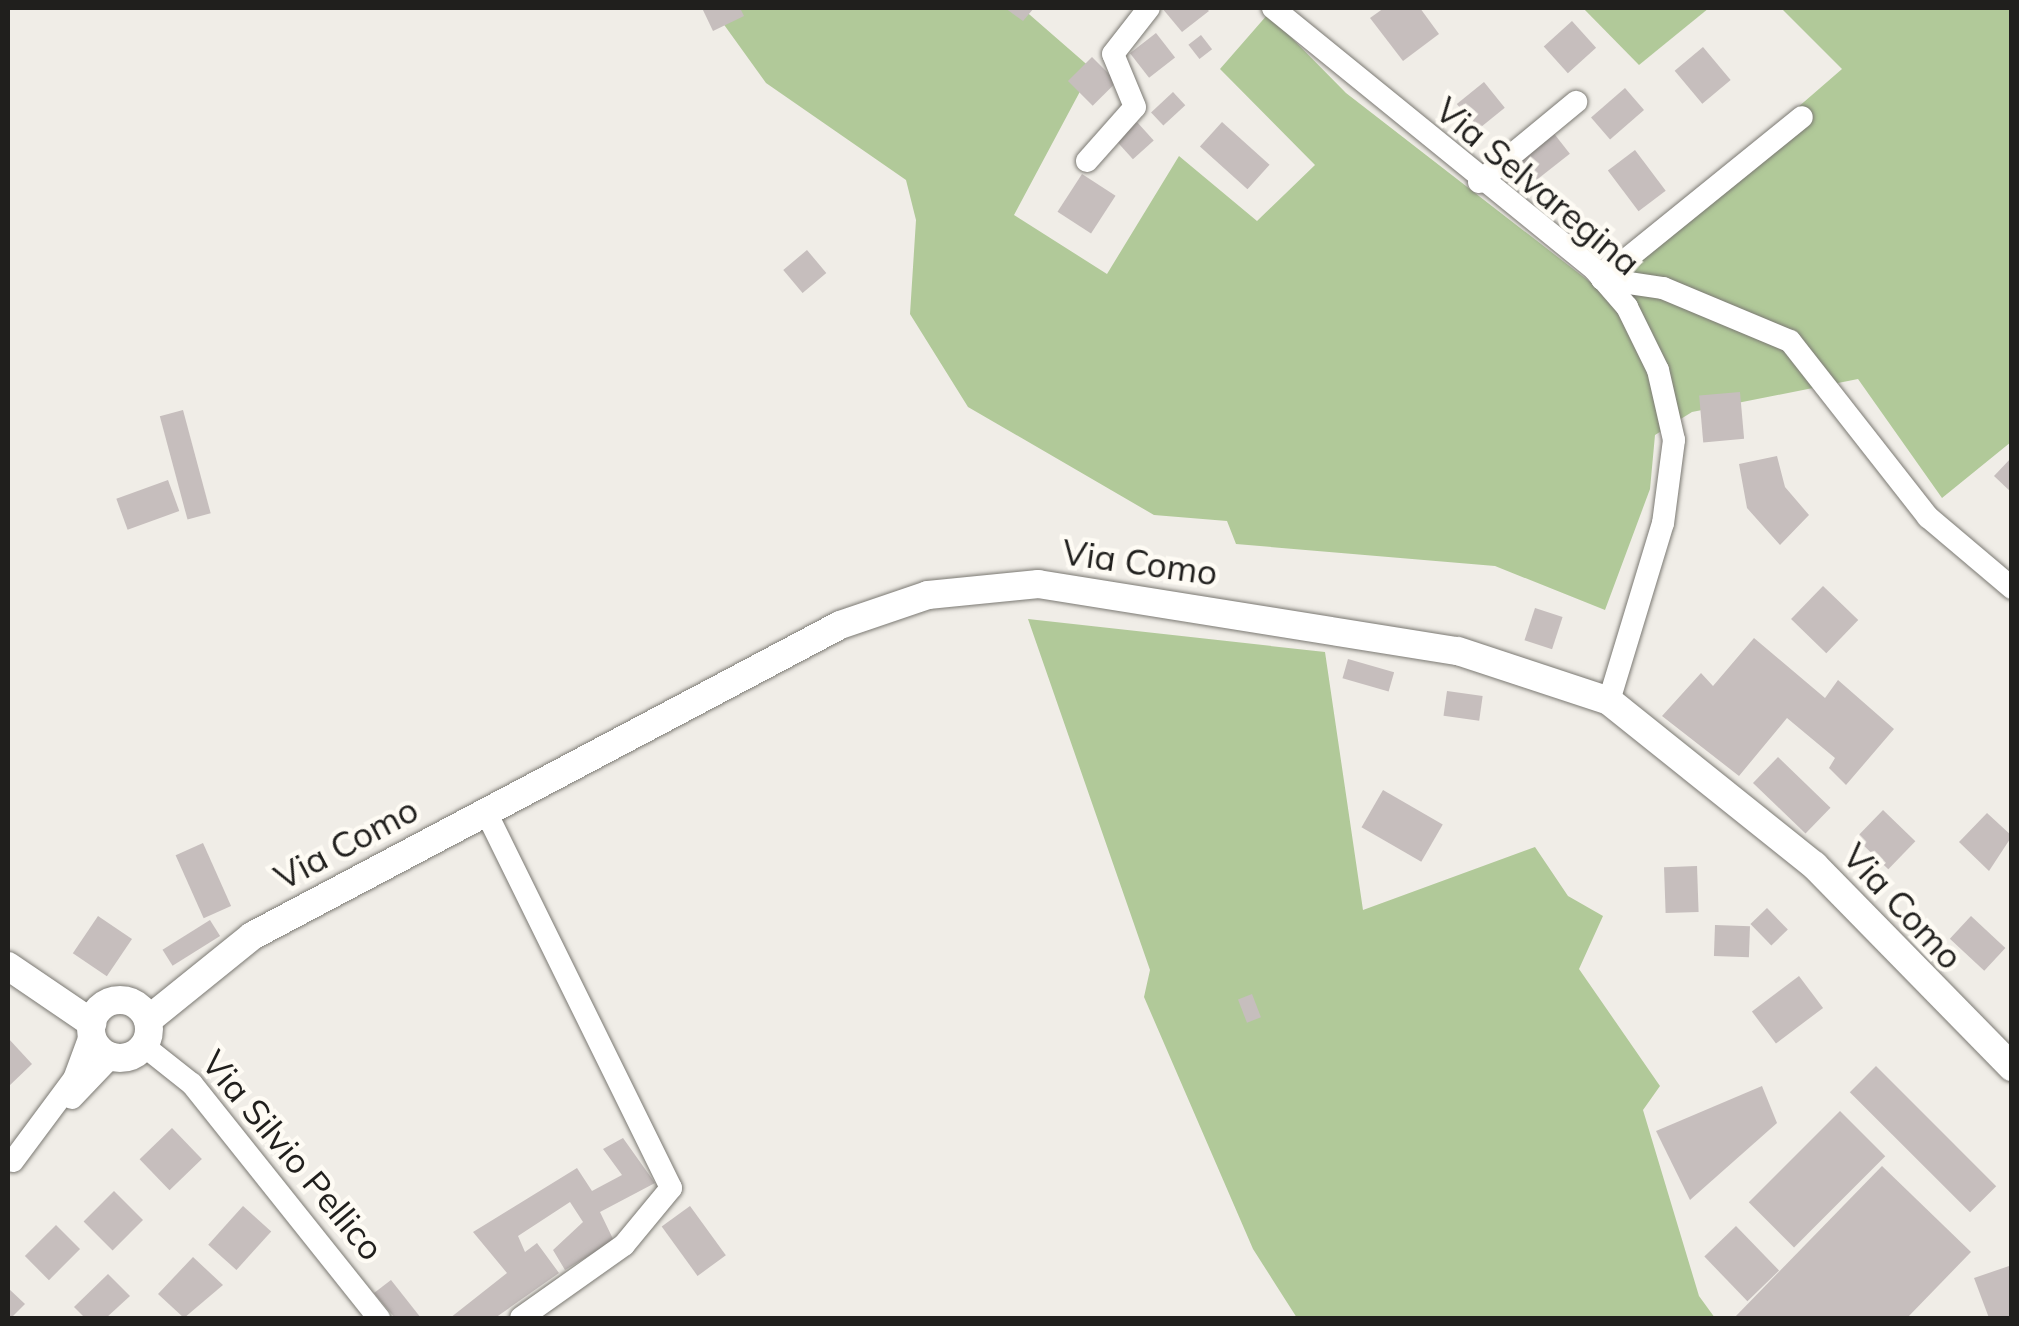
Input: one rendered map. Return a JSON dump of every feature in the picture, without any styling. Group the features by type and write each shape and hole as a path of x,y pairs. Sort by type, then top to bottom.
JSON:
{"main road":[{"name":"Via Como","path":"104,1015 198,973 486,812 840,625 973,588 1078,588 1458,651 1609,701 1814,865 2012,1067"},
{"path":"13,969 146,1033"},
{"name":"Via Como","path":"146,1033 198,973"},
{"path":"104,1015 111,1057 146,1033"}],"street":[{"path":"1087,161 1135,107 1113,54 1149,8"},
{"name":"Via Selvaregina","path":"1272,8 1479,182 1602,279 1658,370 1674,440 1663,523 1609,701"},
{"path":"1479,182 1576,102"},
{"path":"1602,279 1802,117"},
{"path":"1602,279 1662,288 1790,341 1928,517 2012,588"},
{"path":"486,812 671,1188 624,1245 521,1318"},
{"path":"10,1164 74,1079 104,1015"},
{"name":"Via Silvio Pellico","path":"146,1033 337,1255 379,1318"},
{"path":"10,1164 111,1057"}],"green space":[{"path":"712,8 1022,8 1092,69 1014,215 1107,274 1179,156 1257,221 1315,165 1220,69 1268,14 1346,93 1603,292 1701,191 1842,69 1781,8 2011,8 2011,442 1942,498 1858,379 1692,412 1655,435 1650,489 1605,610 1495,566 1236,544 1227,521 1154,515 968,407 910,314 916,220 906,180 766,83"},
{"path":"1583,8 1709,8 1639,65"},
{"path":"1028,619 1325,652 1363,910 1535,847 1568,896 1603,916 1579,969 1660,1086 1643,1110 1699,1296 1715,1318 1297,1318 1253,1249 1144,997 1150,970"}],"building":[{"path":"702,8 740,8 744,16 713,31"},
{"path":"1005,8 1034,8 1023,21"},
{"path":"1162,8 1206,8 1209,11 1182,32"},
{"path":"1384,8 1420,8 1439,34 1403,61 1370,18"},
{"path":"1572,21 1596,48 1568,73 1544,46"},
{"path":"1156,33 1175,57 1149,78 1130,53"},
{"path":"1201,35 1212,49 1199,59 1188,45"},
{"path":"1703,47 1731,80 1702,104 1675,71"},
{"path":"1092,57 1117,82 1093,106 1068,81"},
{"path":"1484,82 1505,108 1478,130 1457,104"},
{"path":"1625,88 1644,110 1610,139 1591,118"},
{"path":"1173,92 1185,105 1163,126 1151,112"},
{"path":"1137,122 1154,141 1133,159 1116,141"},
{"path":"1222,122 1270,165 1247,189 1200,147"},
{"path":"1552,131 1570,154 1537,180 1519,157"},
{"path":"1635,150 1666,191 1639,211 1608,170"},
{"path":"1082,174 1116,196 1091,234 1057,212"},
{"path":"807,250 826,273 803,293 783,270"},
{"path":"1740,392 1744,439 1703,442 1699,396"},
{"path":"183,410 211,513 188,520 160,416"},
{"path":"1777,456 1785,487 1809,515 1780,545 1747,508 1739,464"},
{"path":"2012,457 2012,493 1994,476"},
{"path":"168,480 179,511 128,530 116,499"},
{"path":"1823,586 1858,620 1826,653 1791,619"},
{"path":"1535,608 1563,617 1552,649 1524,640"},
{"path":"1754,638 1825,698 1838,680 1894,729 1846,785 1829,768 1835,758 1787,718 1739,776 1662,716 1701,673 1713,686"},
{"path":"1348,659 1394,672 1389,691 1342,678"},
{"path":"1447,691 1483,696 1479,721 1444,716"},
{"path":"1778,757 1831,808 1806,834 1753,783"},
{"path":"1383,790 1443,824 1421,862 1362,827"},
{"path":"1883,810 1915,841 1888,869 1856,838"},
{"path":"1987,813 2012,836 1989,871 1959,842"},
{"path":"203,843 231,906 204,918 176,855"},
{"path":"1697,866 1699,912 1666,913 1664,867"},
{"path":"1767,908 1788,930 1771,946 1750,924"},
{"path":"98,916 132,939 107,976 73,953"},
{"path":"1971,916 2005,948 1984,971 1950,939"},
{"path":"210,920 220,936 173,966 163,950"},
{"path":"1715,925 1750,926 1749,957 1714,956"},
{"path":"1799,976 1823,1008 1776,1043 1752,1012"},
{"path":"1252,994 1261,1017 1247,1023 1238,999"},
{"path":"8,1038 32,1064 8,1087"},
{"path":"1876,1066 1996,1186 1970,1212 1850,1092"},
{"path":"1762,1086 1777,1123 1690,1200 1656,1131"},
{"path":"1840,1111 1885,1156 1794,1247 1749,1202"},
{"path":"172,1128 202,1159 170,1190 140,1159"},
{"path":"623,1138 655,1183 600,1212 614,1241 565,1270 553,1250 583,1222 570,1202 518,1236 525,1252 537,1243 559,1273 495,1318 450,1318 507,1273 473,1232 577,1168 592,1191 622,1175 603,1149"},
{"path":"1882,1166 1971,1252 1907,1318 1734,1318"},
{"path":"114,1191 143,1220 113,1250 84,1221"},
{"path":"243,1206 271,1231 236,1270 208,1245"},
{"path":"690,1206 726,1255 698,1276 662,1227"},
{"path":"56,1225 80,1249 49,1280 25,1256"},
{"path":"1736,1226 1779,1271 1747,1301 1704,1257"},
{"path":"193,1257 223,1285 184,1318 158,1294"},
{"path":"2012,1265 2012,1318 1989,1318 1974,1278"},
{"path":"108,1274 130,1296 106,1318 85,1318 74,1307"},
{"path":"391,1280 421,1318 395,1318 374,1293"},
{"path":"8,1288 25,1304 11,1318 8,1318"}]}
